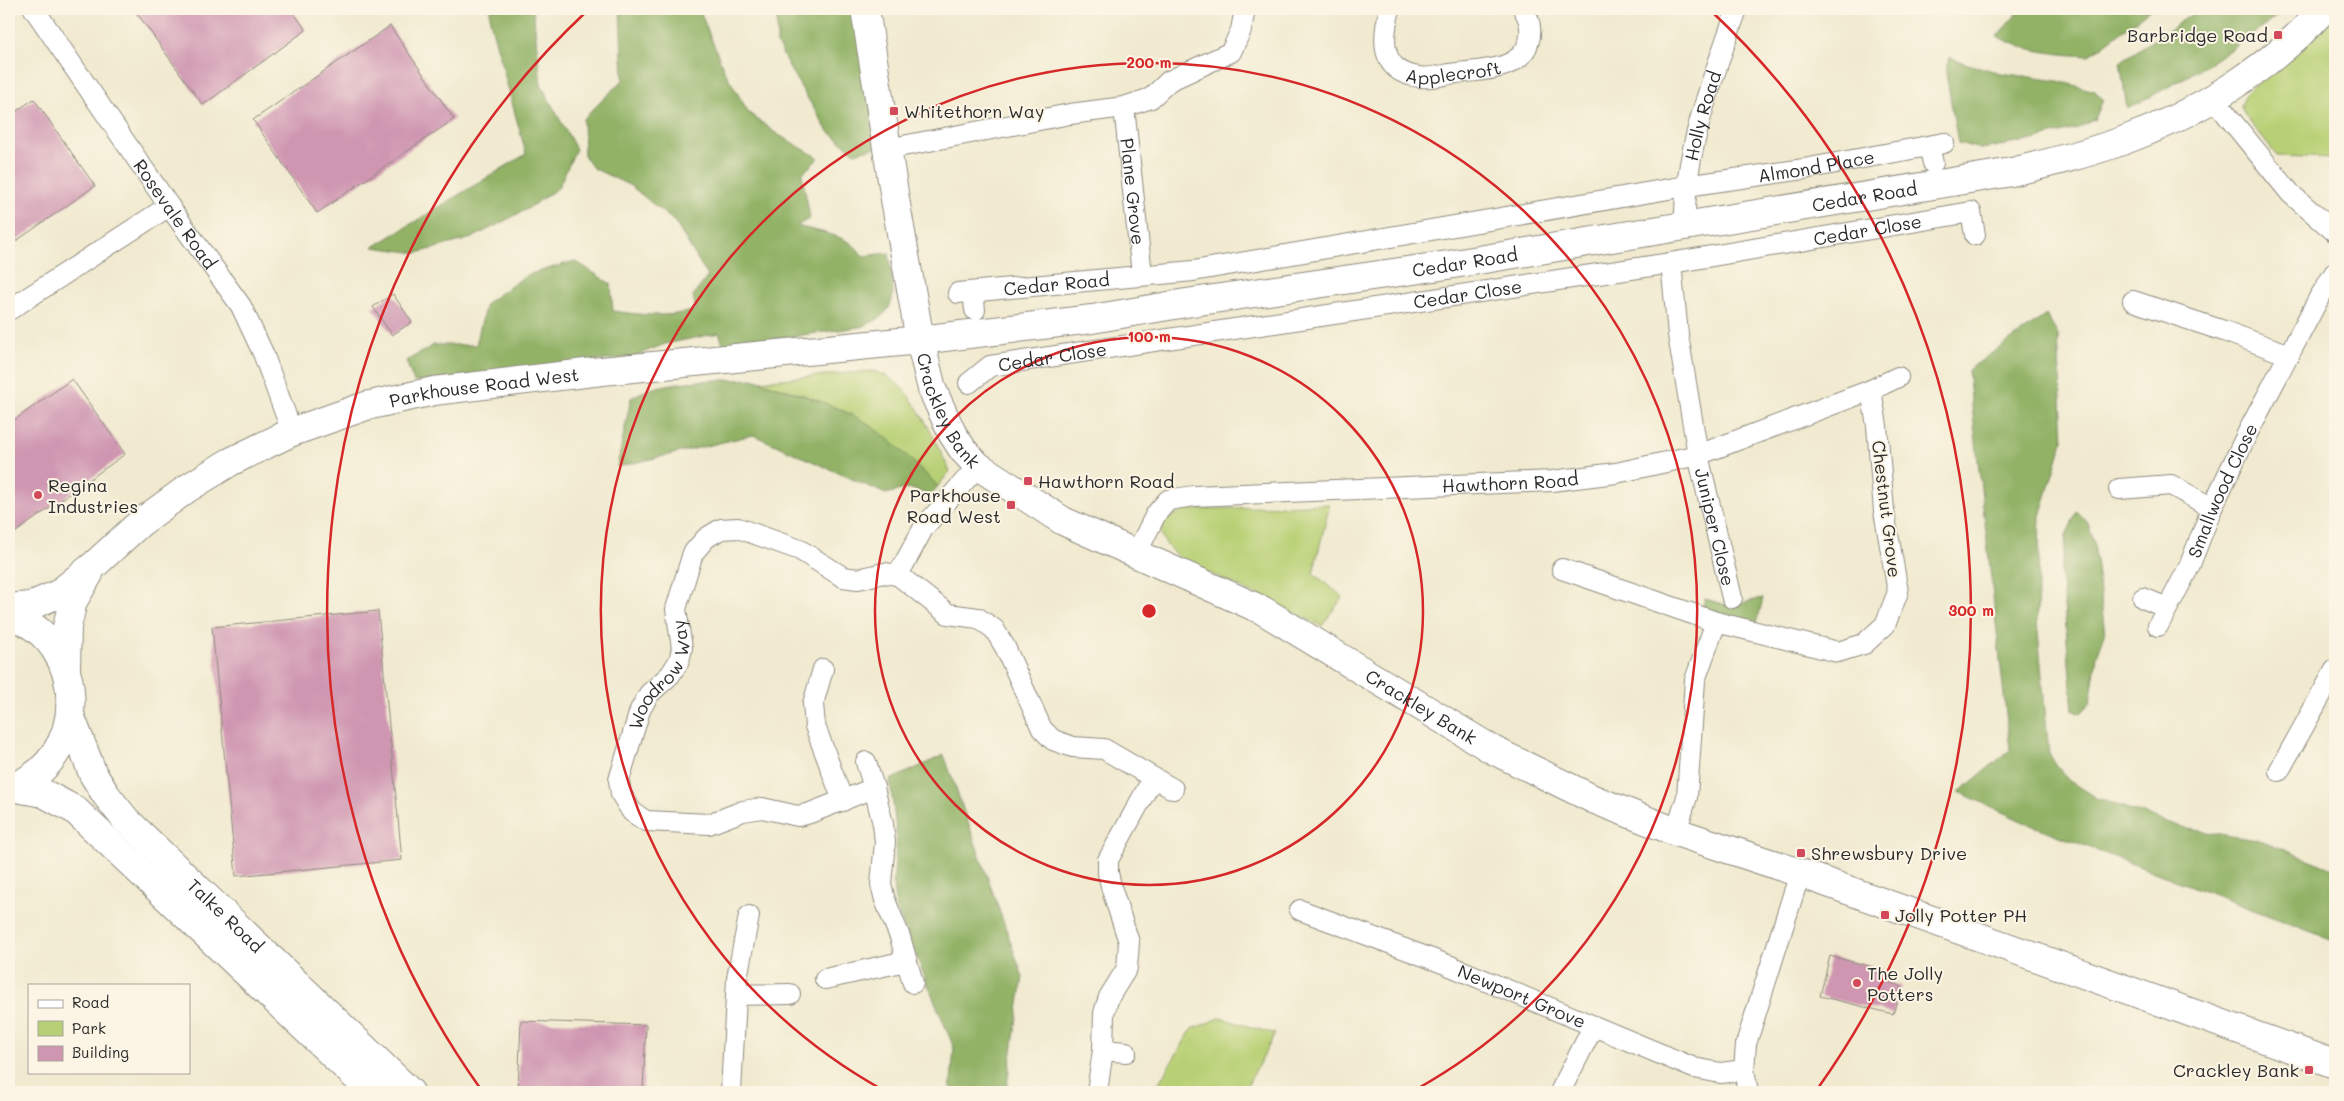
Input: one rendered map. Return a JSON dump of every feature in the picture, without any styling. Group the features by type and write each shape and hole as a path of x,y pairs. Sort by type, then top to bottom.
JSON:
{"main road":[{"name":"Crackley Bank","path":"865,9 920,340 932,388 940,409 963,450 978,466 1064,521 1262,610 1493,750 1593,798 1676,832 1800,873 2335,1064"},
{"name":"Cedar Road","path":"920,340 1092,319 1685,226 2012,172 2123,141 2171,121 2213,98 2274,55 2324,9"},
{"name":"Parkhouse Road West","path":"9,608 30,606 58,594 93,566 140,523 188,488 230,462 292,432 366,406 434,391 722,358 920,340"},
{"name":"Parkhouse Road West","path":"66,669 67,627 73,601 93,566"},
{"path":"9,615 27,623 40,632 50,643 66,669 71,692 70,715 66,734 49,761 30,778 10,788"},
{"name":"Talke Road","path":"70,715 93,774 126,820 410,1092"},
{"name":"Talke Road","path":"10,788 43,793 75,810 372,1092"}],"street":[{"name":"Rosevale Road","path":"34,9 169,206 241,306 263,353 292,432"},
{"path":"887,149 1070,114 1124,107 1151,98 1168,81 1231,52 1241,30 1245,9"},
{"name":"Applecroft","path":"1390,9 1385,28 1384,49 1398,69 1419,77 1497,68 1514,62 1527,48 1532,31 1523,9"},
{"name":"Holly Road","path":"1685,226 1684,200 1696,138 1738,9"},
{"path":"2213,98 2291,194 2335,232"},
{"name":"Plane Grove","path":"1124,107 1142,275"},
{"name":"Almond Place","path":"1686,186 1935,151"},
{"name":"Cedar Road","path":"969,298 1142,275 1193,271 1686,186"},
{"path":"9,310 169,206"},
{"name":"Cedar Close","path":"969,383 990,366 1671,263 1971,212 1975,235"},
{"path":"1671,263 1678,335 1698,455"},
{"name":"Smallwood Close","path":"2158,626 2188,567 2212,508 2248,432 2318,298 2335,272"},
{"path":"1364,277 1367,310"},
{"path":"2132,301 2224,331 2289,355"},
{"name":"Hawthorn Road","path":"1136,554 1156,514 1168,500 1194,496 1552,481 1616,472 1698,455 1871,390 1898,377"},
{"name":"Chestnut Grove","path":"1562,569 1716,622 1838,652 1864,644 1884,625 1898,592 1884,511 1877,426 1871,390"},
{"name":"Juniper Close","path":"1698,455 1726,587"},
{"path":"978,466 924,527 898,575 948,614 978,618 994,629 1005,647 1042,730 1053,740 1073,747 1104,749 1173,789"},
{"path":"2119,489 2171,486 2212,508"},
{"name":"Woodrow Way","path":"874,788 798,816 762,808 743,811 709,824 646,821 632,812 621,794 619,780 640,710 649,694 670,675 679,661 682,648 676,610 693,553 706,538 721,529 738,528 800,550 843,577 858,579 884,573 898,575"},
{"path":"2143,598 2167,608"},
{"path":"1676,832 1687,797 1694,680 1716,622"},
{"path":"824,669 813,704 815,726 843,801"},
{"path":"2278,760 2335,670"},
{"path":"866,762 883,824 885,842 881,884 890,914 900,937 913,984"},
{"path":"1097,1092 1103,1050 1104,1013 1109,997 1127,968 1129,942 1112,890 1108,873 1108,860 1153,778"},
{"path":"1748,1092 1744,1070 1746,1044 1800,873"},
{"name":"Newport Grove","path":"1300,910 1448,965 1694,1068 1721,1073 1744,1070"},
{"path":"731,1092 737,978 749,916"},
{"path":"825,980 906,961"},
{"path":"736,995 790,994"},
{"path":"1560,1092 1593,1027"},
{"path":"1103,1050 1126,1052"}],"green space":[{"path":"490,9 533,9 541,85 576,149 558,188 527,209 472,238 417,253 373,247 526,154 490,21"},
{"path":"620,9 699,9 725,72 749,113 777,134 819,158 802,174 810,218 797,226 843,239 851,243 862,256 889,253 893,289 889,307 883,315 860,327 724,346 719,333 665,344 632,357 414,382 406,361 434,345 476,345 486,303 527,275 575,261 611,284 613,311 644,315 665,315 696,310 693,296 708,276 675,222 631,186 593,168 584,155 583,119 623,80"},
{"path":"777,9 855,9 877,147 855,153 827,130 791,71 777,43"},
{"path":"2021,9 2151,9 2089,56 2030,49 1997,36"},
{"path":"2200,9 2286,9 2209,63 2127,109 2120,62"},
{"path":"2335,16 2335,158 2277,156 2246,117 2241,106 2246,94"},
{"path":"1950,57 1964,63 2001,73 2058,81 2095,91 2103,100 2095,119 2076,129 2029,141 1981,149 1958,143 1946,73"},
{"path":"2046,315 2058,335 2063,441 2040,516 2037,620 2049,754 2068,780 2096,798 2188,829 2263,841 2335,870 2335,941 2028,824 1959,792 2010,750 1968,370"},
{"path":"872,371 886,376 898,385 919,411 950,471 938,486 902,452 865,422 807,396 758,381"},
{"path":"753,379 825,403 853,415 894,444 938,486 931,495 908,488 886,494 753,435 617,467 631,398 658,387 674,384"},
{"path":"1330,504 1313,573 1343,597 1322,626 1184,561 1175,554 1163,539 1163,526 1167,520 1187,510"},
{"path":"2077,511 2088,523 2094,543 2105,634 2097,656 2090,703 2081,713 2073,711 2061,570 2066,536"},
{"path":"1763,598 1757,623 1701,611 1705,599 1730,606"},
{"path":"944,755 1023,977 1006,1092 950,1092 954,1048 896,907 893,886 897,838 890,780"},
{"path":"1220,1018 1275,1034 1244,1092 1153,1092 1192,1029"}],"building":[{"path":"134,9 291,9 306,30 203,105"},
{"path":"390,26 454,119 317,213 253,120"},
{"path":"34,99 95,186 9,246 9,116"},
{"path":"393,294 412,322 392,335 373,307"},
{"name":"Regina Industries","path":"72,379 125,454 9,537 9,424"},
{"path":"378,611 402,860 236,876 212,627"},
{"name":"The Jolly Potters","path":"1830,956 1884,970 1881,980 1901,986 1893,1014 1820,996"},
{"path":"521,1021 646,1025 643,1092 518,1092"}],"place":[{"name":"Barbridge Road","path":"2278,35"},
{"name":"Whitethorn Way","path":"894,111"},
{"name":"Hawthorn Road","path":"1028,481"},
{"name":"Regina Industries","path":"38,495"},
{"name":"Parkhouse Road West","path":"1011,505"},
{"name":"Shrewsbury Drive","path":"1801,853"},
{"name":"Jolly Potter PH","path":"1885,915"},
{"name":"The Jolly Potters","path":"1857,983"},
{"name":"Crackley Bank","path":"2309,1070"}]}
